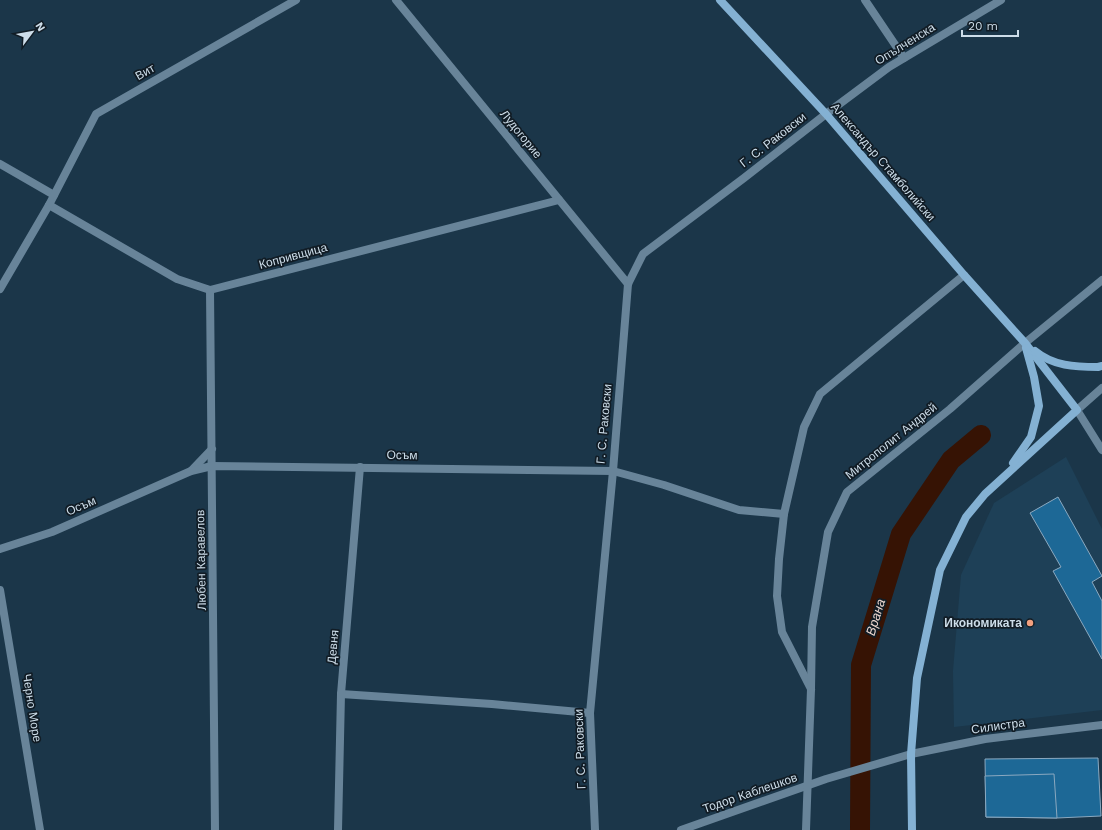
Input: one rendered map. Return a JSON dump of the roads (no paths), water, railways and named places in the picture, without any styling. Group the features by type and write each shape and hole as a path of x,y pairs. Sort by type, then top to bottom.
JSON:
{"main road":[{"name":"Александър Стамболийски","path":"720,0 826,114 964,275 1025,343"},
{"path":"1025,343 1039,355 1053,362 1075,367 1102,366"},
{"path":"912,830 911,754 917,678 940,570 966,517 985,494 1006,473 1077,410 1025,343"},
{"path":"1006,473 1031,436 1039,406 1034,377 1025,343"}],"street":[{"name":"Вит","path":"0,289 49,205 96,114 296,0"},
{"name":"Лудогорие","path":"396,0 628,284"},
{"path":"865,0 904,58"},
{"name":"Опълченска","path":"826,114 889,67 1001,0"},
{"name":"Г. С. Раковски","path":"595,830 590,713 613,471 628,284 643,254 826,114"},
{"path":"0,164 54,195"},
{"name":"Копривщица","path":"210,290 558,200"},
{"path":"49,205 177,279 210,290"},
{"path":"811,689 782,632 777,596 778,559 784,514 804,427 820,394 964,275"},
{"name":"Митрополит Андрей","path":"806,830 812,627 828,532 847,492 950,409 1025,343 1102,280"},
{"name":"Любен Каравелов","path":"210,290 215,830"},
{"path":"1102,388 1077,410 1102,450"},
{"name":"Осъм","path":"191,471 212,449"},
{"name":"Осъм","path":"0,549 52,532 191,471 212,466 613,471 664,484 739,510 784,514"},
{"name":"Девня","path":"338,830 341,694 360,467"},
{"name":"Черно Море","path":"0,590 40,830"},
{"path":"341,694 492,704 590,713"},
{"name":"Силистра","path":"898,757 985,740 1102,725"},
{"name":"Тодор Каблешков","path":"681,830 826,779 898,757"}],"waterway":[{"name":"Врана","path":"860,830 861,665 901,534 951,460 981,435"}],"place":[{"name":"Икономиката","path":"1030,623"}]}
